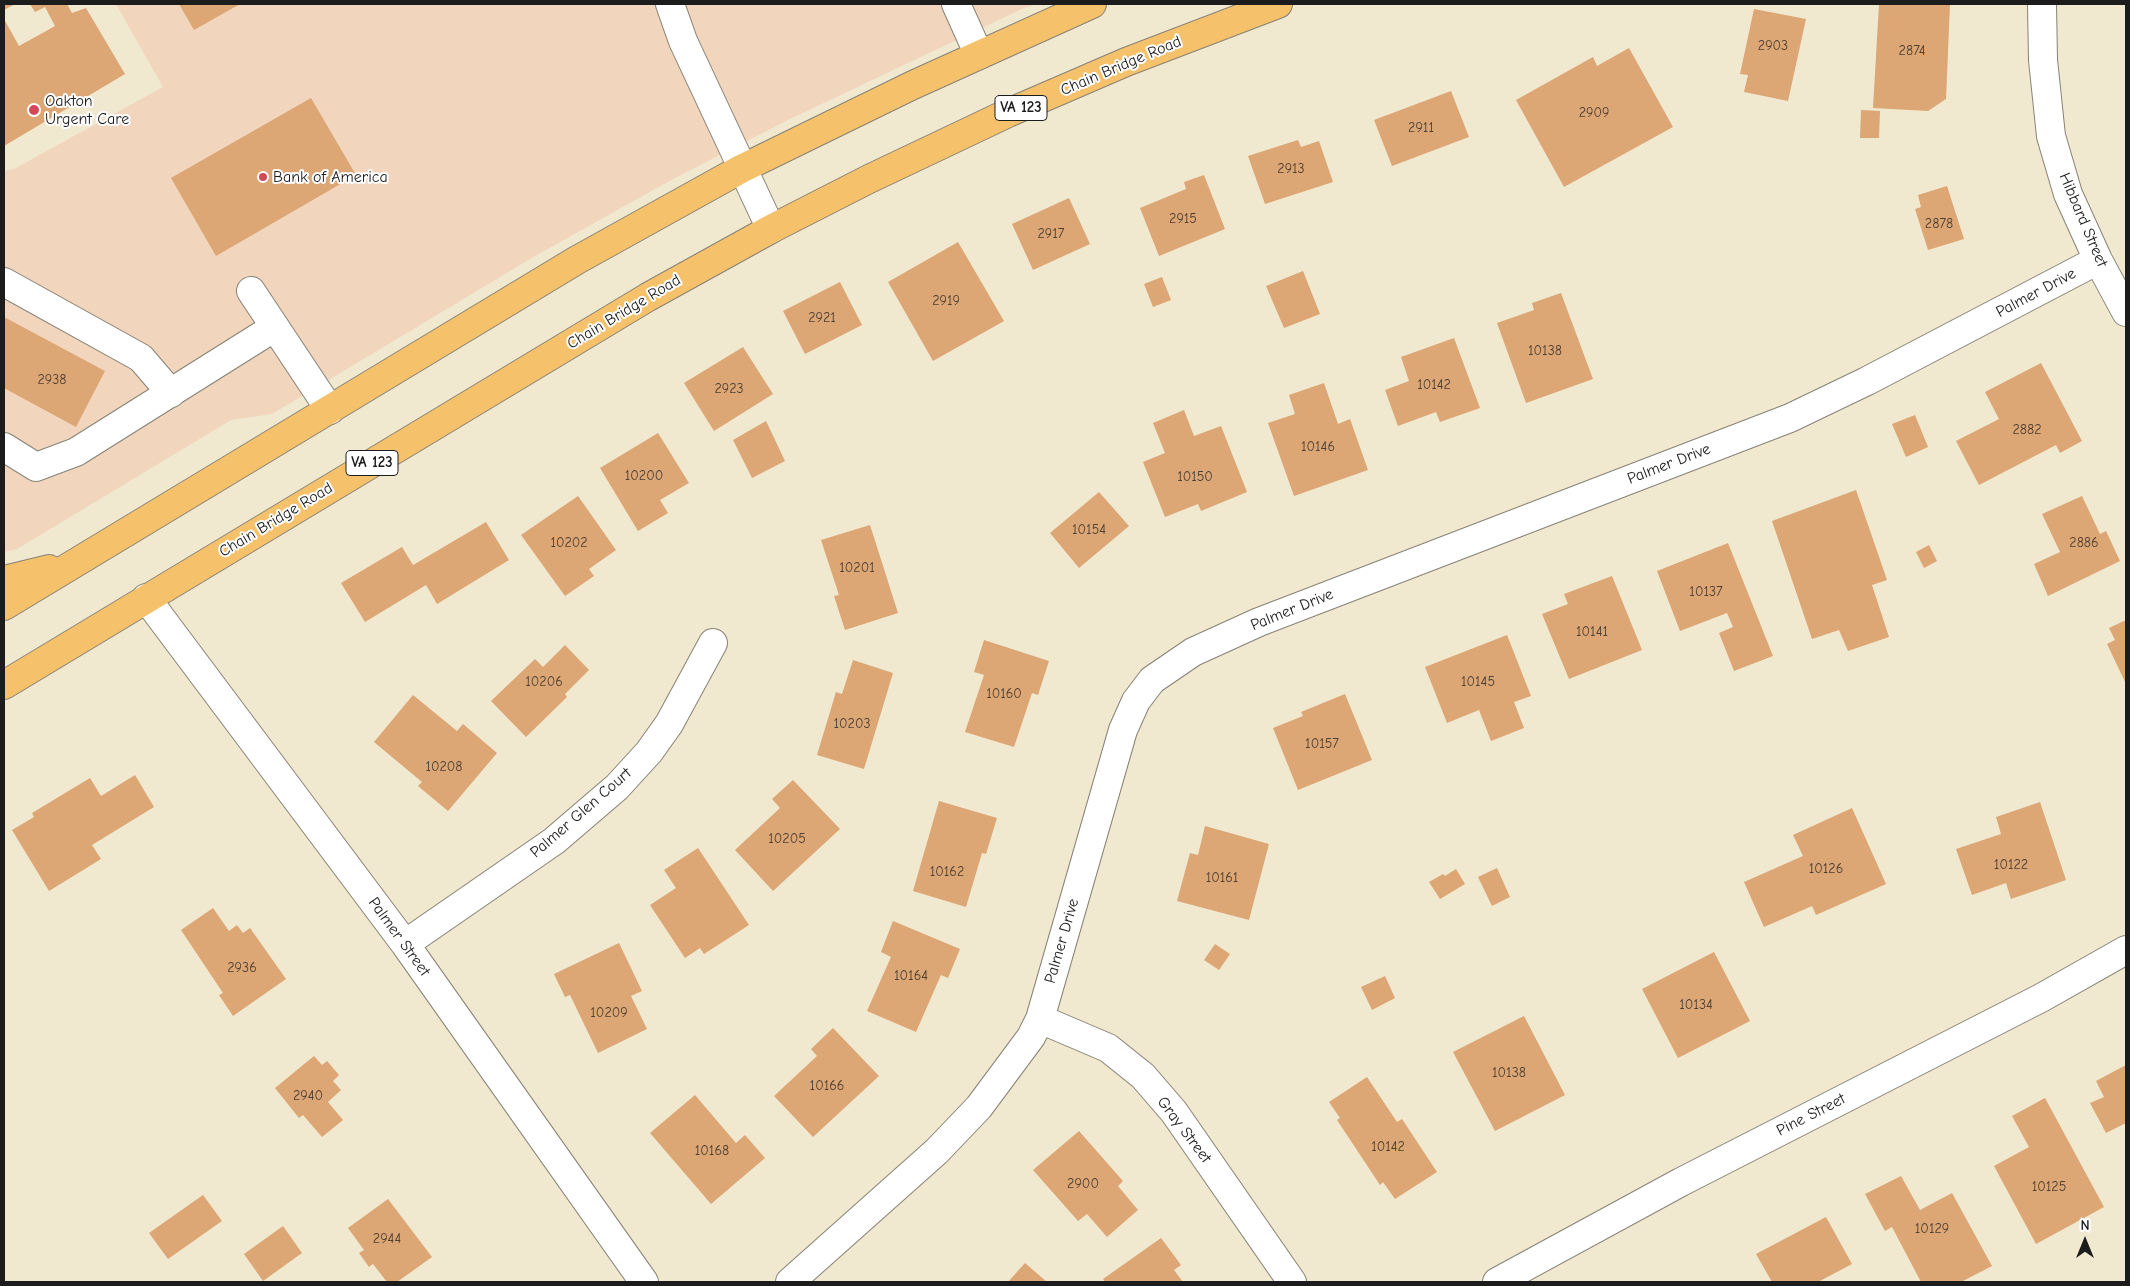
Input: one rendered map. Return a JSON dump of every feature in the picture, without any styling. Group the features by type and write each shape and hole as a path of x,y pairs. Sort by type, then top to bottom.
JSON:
{"main road":[{"path":"4,606 577,260 742,169 912,85 1092,4"},
{"name":"Chain Bridge Road","path":"4,685 648,296 771,229 868,179 1008,113 1126,62 1278,4"},
{"path":"4,580 72,564"}],"street":[{"path":"670,4 683,41 771,229"},
{"path":"956,4 979,55"},
{"name":"Hibbard Street","path":"2042,4 2043,60 2051,136 2068,194 2098,260 2126,312"},
{"name":"Palmer Drive","path":"790,1282 936,1150 979,1107 1031,1037 1040,1019 1123,730 1136,701 1152,680 1193,652 1259,622 1790,418 1867,381 2098,260"},
{"path":"4,282 141,358 171,393"},
{"path":"251,291 330,410"},
{"path":"4,447 36,466 76,452 275,327"},
{"name":"Palmer Street","path":"146,598 406,944 444,1001 644,1282"},
{"name":"Palmer Glen Court","path":"406,944 554,841 617,787 649,752 669,724 713,643"},
{"name":"Pine Street","path":"1497,1282 1681,1182 2041,998 2126,950"},
{"name":"Gray Street","path":"1040,1019 1108,1048 1143,1076 1174,1112 1292,1282"}],"shaded area":[{"path":"116,4 1036,4 788,120 673,179 535,256 272,414 231,420 17,549 4,552 4,171 14,169 163,87"}],"building":[{"path":"4,4 15,4 4,10"},
{"name":"Oakton Urgent Care","path":"30,4 67,4 72,13 86,8 125,74 4,146 4,19 19,46 55,26 45,7 35,12"},
{"path":"179,4 240,4 194,30"},
{"path":"1879,4 1950,4 1946,99 1928,111 1873,108"},
{"path":"1754,9 1806,19 1788,101 1744,92 1748,75 1740,74"},
{"path":"1629,48 1673,127 1564,187 1516,100 1593,57 1597,66"},
{"path":"1451,91 1469,137 1392,166 1374,120"},
{"name":"Bank of America","path":"311,98 356,175 216,256 171,178"},
{"path":"1861,110 1880,111 1879,138 1860,138"},
{"path":"1298,140 1301,147 1319,141 1333,182 1265,204 1248,156"},
{"path":"1204,175 1225,229 1159,256 1140,208 1186,189 1184,182"},
{"path":"1947,186 1964,239 1928,250 1915,209 1921,207 1918,195"},
{"path":"1069,198 1090,244 1033,270 1012,224"},
{"path":"958,242 1004,321 933,361 888,282"},
{"path":"1303,271 1320,314 1284,328 1266,286"},
{"path":"1162,277 1171,300 1153,307 1144,284"},
{"path":"840,282 862,325 805,354 783,311"},
{"path":"1561,293 1593,379 1526,403 1497,323 1534,310 1532,303"},
{"path":"4,317 105,371 76,427 4,388"},
{"path":"1454,338 1480,408 1440,422 1436,412 1398,426 1385,390 1409,381 1401,357"},
{"path":"743,347 773,394 714,431 684,383"},
{"path":"2041,363 2082,441 2060,453 2056,445 1979,485 1956,441 1999,419 1985,392"},
{"path":"1324,383 1338,424 1350,419 1368,470 1294,496 1268,423 1295,414 1289,395"},
{"path":"1184,410 1194,436 1221,426 1247,492 1201,511 1198,504 1165,517 1143,462 1165,453 1153,423"},
{"path":"1915,415 1928,447 1906,457 1892,424"},
{"path":"766,421 785,461 752,478 733,440"},
{"path":"658,433 689,483 660,500 668,513 638,531 600,468"},
{"path":"1856,490 1887,580 1872,585 1889,637 1848,651 1839,630 1812,639 1772,521"},
{"path":"1099,492 1129,526 1079,568 1050,533"},
{"path":"578,496 616,550 589,569 594,576 565,596 521,535"},
{"path":"2082,496 2100,534 2106,531 2120,561 2048,596 2034,564 2060,552 2042,514"},
{"path":"486,522 509,560 437,604 426,585 365,622 341,583 402,547 413,565"},
{"path":"870,525 898,613 845,630 834,596 839,595 821,540"},
{"path":"1728,543 1773,656 1734,671 1719,633 1733,627 1727,613 1680,631 1657,571"},
{"path":"1929,545 1937,561 1924,568 1916,552"},
{"path":"1612,576 1642,650 1569,679 1542,614 1568,604 1564,594"},
{"path":"2126,620 2126,684 2107,644 2115,640 2109,628"},
{"path":"1507,635 1531,696 1514,702 1524,728 1491,741 1479,710 1447,723 1425,667"},
{"path":"984,640 1049,661 1038,695 1032,693 1014,747 965,732 984,675 974,672"},
{"path":"565,645 589,670 565,694 567,697 526,737 491,701 535,659 543,667"},
{"path":"853,660 893,673 864,769 817,755 836,692 842,694"},
{"path":"1345,694 1372,760 1298,790 1273,728 1303,716 1301,712"},
{"path":"413,695 457,731 463,724 497,753 448,811 418,786 422,782 374,742"},
{"path":"135,775 154,807 92,845 101,859 49,891 12,830 34,817 32,813 90,778 101,796"},
{"path":"793,780 840,829 773,891 735,850 780,808 772,799"},
{"path":"939,801 997,818 986,854 982,853 966,907 913,891"},
{"path":"2040,802 2066,880 2011,899 2006,883 1972,895 1956,849 2001,834 1996,817"},
{"path":"1852,808 1886,884 1816,915 1812,906 1764,927 1744,882 1803,856 1793,835"},
{"path":"1205,826 1269,844 1249,920 1177,901 1190,853 1198,855"},
{"path":"698,848 749,925 704,954 700,948 685,958 650,905 676,888 664,870"},
{"path":"1497,868 1510,897 1492,906 1478,877"},
{"path":"1456,869 1465,884 1440,899 1429,882 1443,874 1445,876"},
{"path":"213,908 229,931 237,925 243,933 250,928 286,979 233,1016 219,995 223,993 181,930"},
{"path":"893,921 960,949 948,978 941,975 916,1032 867,1011 891,957 881,952"},
{"path":"619,943 642,991 631,996 647,1029 598,1053 570,995 565,997 554,974"},
{"path":"1215,944 1230,954 1219,970 1204,960"},
{"path":"1714,952 1750,1021 1678,1058 1642,989"},
{"path":"1385,976 1395,998 1372,1010 1361,987"},
{"path":"1524,1016 1565,1095 1495,1131 1453,1052"},
{"path":"833,1028 879,1076 813,1137 774,1096 817,1056 811,1049"},
{"path":"314,1056 322,1065 327,1061 339,1075 333,1081 341,1090 328,1102 343,1120 322,1137 303,1115 299,1118 275,1088"},
{"path":"2126,1065 2126,1123 2106,1133 2090,1103 2104,1097 2096,1081"},
{"path":"1367,1077 1397,1122 1402,1119 1437,1172 1395,1199 1383,1182 1380,1185 1337,1120 1340,1118 1329,1102"},
{"path":"695,1095 736,1143 745,1135 765,1158 711,1204 650,1133"},
{"path":"2045,1098 2104,1207 2036,1244 1994,1166 2029,1147 2012,1116"},
{"path":"1079,1131 1123,1181 1118,1186 1138,1210 1107,1237 1087,1214 1078,1221 1033,1170"},
{"path":"1901,1176 1920,1210 1952,1193 1992,1266 1961,1282 1921,1282 1892,1227 1885,1231 1865,1194"},
{"path":"203,1195 222,1221 168,1259 149,1233"},
{"path":"388,1199 432,1257 397,1282 387,1282 373,1264 369,1267 359,1253 364,1250 348,1228"},
{"path":"1826,1217 1852,1264 1818,1282 1772,1282 1756,1254"},
{"path":"283,1226 302,1253 263,1281 244,1254"},
{"path":"1161,1238 1181,1265 1174,1270 1183,1282 1105,1282 1103,1279"},
{"path":"1025,1263 1047,1282 1008,1282"}],"place":[{"name":"Oakton Urgent Care","path":"34,110"},
{"name":"Bank of America","path":"263,177"}]}
